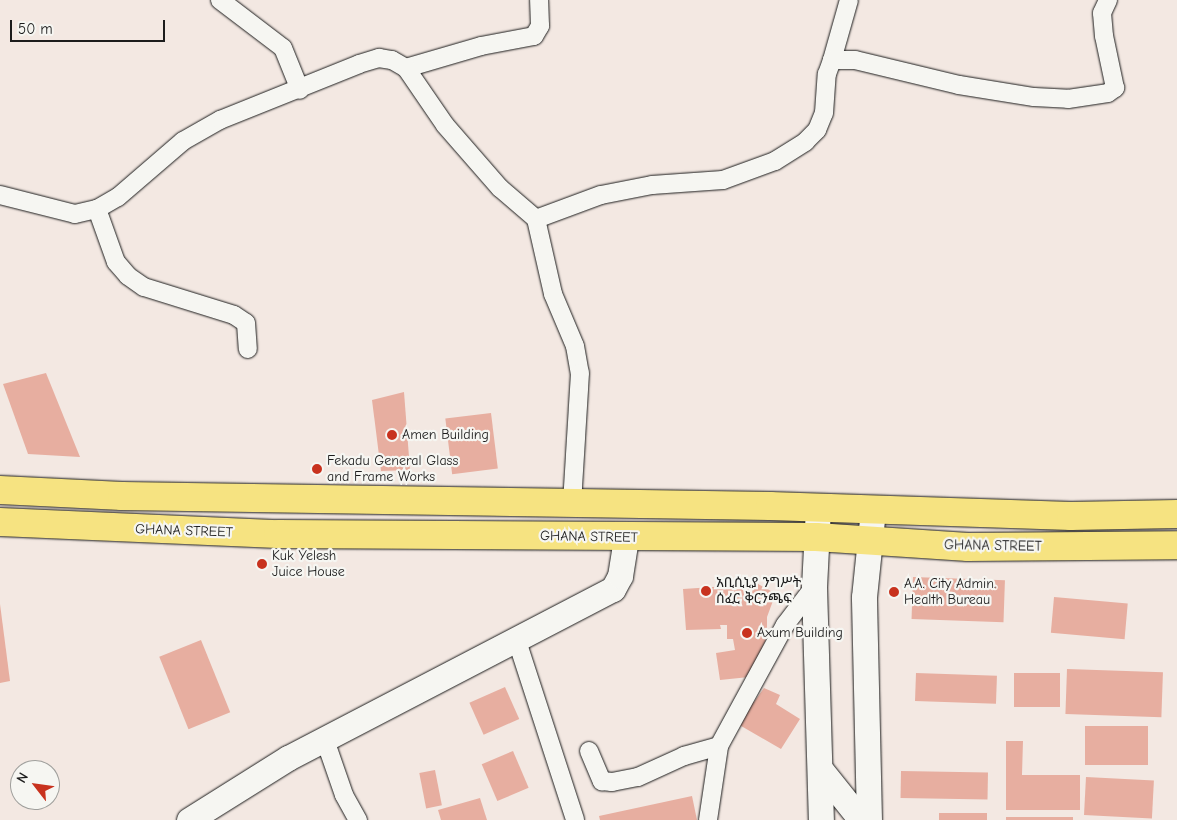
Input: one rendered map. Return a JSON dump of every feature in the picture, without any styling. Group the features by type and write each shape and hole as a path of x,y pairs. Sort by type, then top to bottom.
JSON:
{"main road":[{"path":"0,490 122,496 272,496 572,504 968,511 1071,516 1177,514"},
{"path":"818,508 814,587 821,770 821,820"},
{"path":"869,820 864,597 868,540 873,510"},
{"path":"968,511 968,547"},
{"name":"GHANA STREET","path":"0,522 214,533 626,538 816,537 968,547 1177,545"},
{"path":"189,820 288,758 517,641 614,589 620,576 626,538"},
{"path":"821,770 861,820"}],"street":[{"path":"220,0 283,48 300,90"},
{"path":"406,68 481,46 534,36 540,26 539,0"},
{"path":"536,219 601,195 652,185 723,180 775,161 805,142 817,130 824,113 827,74 849,0"},
{"path":"832,60 854,60 959,85 1034,97 1068,100 1108,93 1115,88 1104,36 1102,13 1108,0"},
{"path":"0,195 74,214 97,209 118,197 183,141 220,120 379,58 392,60 406,68 451,132 500,188 536,219 552,294 575,346 580,373 572,504"},
{"path":"97,209 116,262 128,276 144,287 234,315 246,323 248,349"},
{"path":"708,820 719,746 785,625 814,587"},
{"path":"517,641 575,820"},
{"path":"325,740 344,795 358,820"},
{"path":"589,752 602,781 612,782 638,776 684,756 719,746"}],"building":[{"path":"46,373 80,457 28,454 3,384"},
{"name":"Amen Building","path":"404,392 410,470 381,471 372,400"},
{"path":"491,413 498,469 452,474 445,419"},
{"path":"913,577 1005,580 1003,622 912,619"},
{"name":"Axum Building","path":"758,584 771,591 774,598 767,617 767,637 749,677 720,680 716,653 735,650 733,639 727,639 727,625 720,625 721,629 686,630 683,589"},
{"path":"1054,597 1128,603 1125,639 1051,633"},
{"path":"0,604 10,681 0,683"},
{"path":"201,640 230,712 188,729 159,657"},
{"path":"1067,669 1163,672 1161,717 1065,714"},
{"path":"916,673 997,676 996,704 915,701"},
{"path":"1014,673 1060,673 1060,707 1014,707"},
{"path":"505,687 519,719 484,735 469,703"},
{"path":"764,688 780,695 776,704 800,719 781,749 736,723 748,700 754,702"},
{"path":"1085,726 1148,726 1148,765 1085,765"},
{"path":"1006,741 1023,741 1022,775 1080,775 1080,810 1006,810"},
{"path":"513,751 529,788 497,801 482,764"},
{"path":"435,770 442,805 426,808 419,773"},
{"path":"901,771 988,773 988,800 901,798"},
{"path":"1086,777 1154,781 1152,819 1084,815"},
{"path":"692,796 697,820 600,820 599,816"},
{"path":"480,798 487,820 441,820 438,810"},
{"path":"939,813 987,813 987,820 939,820"},
{"path":"1006,817 1073,817 1073,820 1006,820"}],"place":[{"name":"Amen Building","path":"392,435"},
{"name":"Fekadu General Glass and Frame Works","path":"317,469"},
{"name":"Kuk Yelesh Juice House","path":"262,564"},
{"name":"አቢሲኒያ ንግሥት ሰፈር ቅርንጫፍ","path":"706,591"},
{"name":"A.A. City Admin. Health Bureau","path":"894,592"},
{"name":"Axum Building","path":"747,633"}]}
